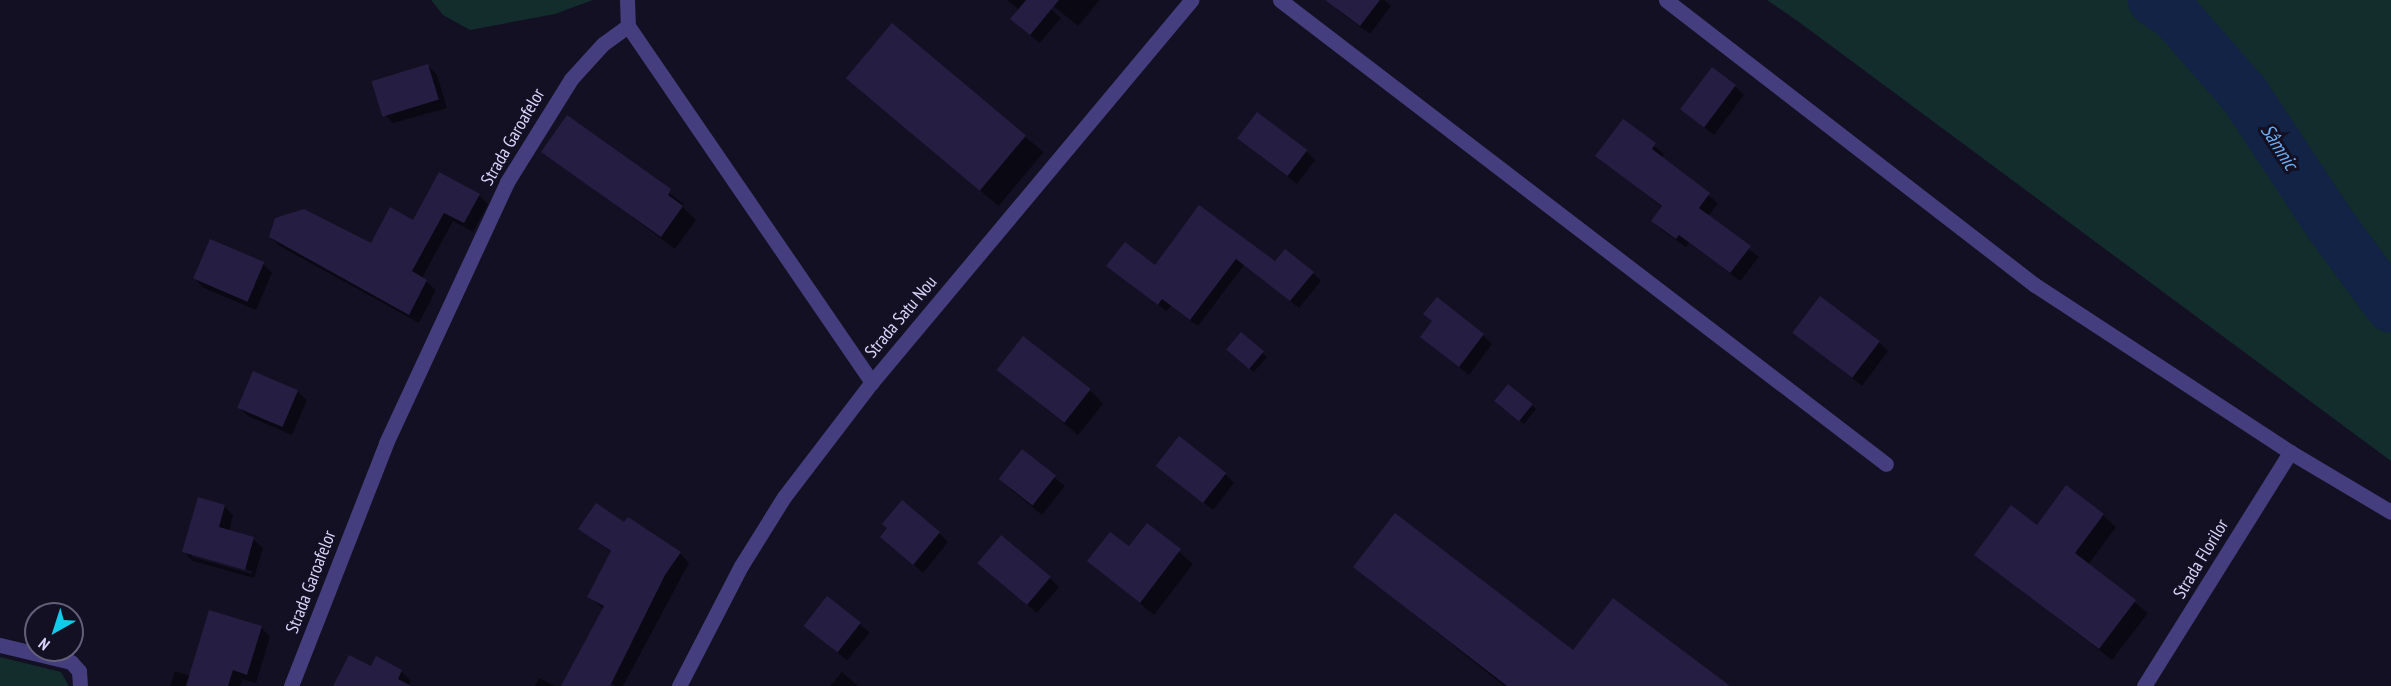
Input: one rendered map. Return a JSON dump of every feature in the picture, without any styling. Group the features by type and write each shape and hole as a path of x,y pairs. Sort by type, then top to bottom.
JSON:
{"street":[{"path":"627,0 628,26 872,382"},
{"name":"Strada Satu Nou","path":"679,686 761,532 872,382 1191,0"},
{"path":"1280,0 1886,464"},
{"path":"1666,0 2035,285 2290,452 2391,512"},
{"name":"Strada Garoafelor","path":"291,686 386,443 507,182 571,79 603,44 628,26"},
{"name":"Strada Florilor","path":"2144,686 2290,452"},
{"path":"0,645 71,662 79,671 80,686"}],"green space":[{"path":"431,0 593,0 555,14 470,30 443,15"},
{"path":"1767,0 2391,0 2391,461 1799,22"},
{"path":"0,657 61,672 69,686 0,686"}],"building":[{"path":"1026,0 1059,0 1030,35 1010,19"},
{"path":"1325,0 1380,0 1360,26"},
{"path":"892,23 1026,135 980,191 846,78"},
{"path":"428,64 439,99 382,117 372,81"},
{"path":"1712,67 1736,85 1704,127 1680,109"},
{"path":"1257,112 1307,150 1287,176 1237,138"},
{"path":"567,115 671,189 668,195 683,206 661,237 541,152"},
{"path":"1623,119 1656,143 1652,149 1710,193 1699,208 1751,246 1730,273 1679,235 1676,239 1651,221 1662,206 1595,156"},
{"path":"439,172 480,194 464,223 444,213 412,271 427,280 409,315 269,237 275,218 304,209 371,243 390,207 413,220"},
{"path":"1199,205 1275,261 1285,249 1314,272 1290,301 1236,259 1190,320 1162,299 1158,305 1106,266 1125,242 1155,265"},
{"path":"210,239 264,262 248,302 193,279"},
{"path":"1820,296 1880,341 1852,378 1792,333"},
{"path":"1437,297 1484,334 1459,367 1420,337 1432,321 1423,314"},
{"path":"1241,332 1264,351 1249,369 1226,350"},
{"path":"1023,336 1091,389 1064,423 997,370"},
{"path":"253,371 298,390 282,427 237,408"},
{"path":"1508,384 1533,404 1519,421 1494,401"},
{"path":"1179,436 1226,473 1203,503 1156,466"},
{"path":"1022,449 1056,475 1032,505 999,479"},
{"path":"2066,485 2104,514 2075,553 2136,600 2099,649 1974,555 2011,505 2037,525"},
{"path":"198,497 225,505 219,527 254,537 245,570 182,552"},
{"path":"902,500 940,532 913,565 880,537 887,528 882,524"},
{"path":"596,503 624,522 628,517 681,552 665,575 610,686 561,686 604,606 587,597 611,551 578,529"},
{"path":"1395,513 1573,650 1613,598 1730,686 1507,686 1353,567"},
{"path":"1147,523 1181,549 1140,603 1087,561 1110,532 1129,546"},
{"path":"1001,535 1051,577 1027,605 977,563"},
{"path":"827,596 861,622 837,652 804,626"},
{"path":"209,610 262,626 247,675 233,670 228,686 186,686"},
{"path":"349,655 371,666 376,656 402,670 398,679 411,686 333,686"}],"waterway":[{"name":"Sâmnic","path":"2153,0 2175,15 2244,94 2329,223 2391,307"}]}
